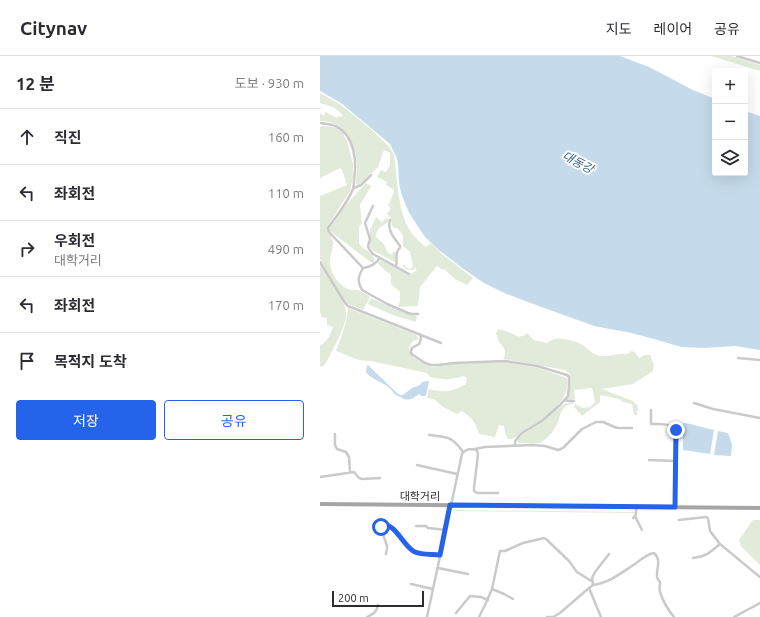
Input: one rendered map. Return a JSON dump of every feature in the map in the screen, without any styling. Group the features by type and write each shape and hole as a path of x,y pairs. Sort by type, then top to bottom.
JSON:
{"main road":[{"name":"대학거리","path":"320,504 760,508"}],"street":[{"path":"737,56 760,64"},
{"path":"320,123 334,125 348,136 350,140 356,163 354,188 348,200 328,230 363,268"},
{"path":"354,188 359,186 371,175"},
{"path":"373,206 364,224 370,239 368,246 369,249 373,254 409,274"},
{"path":"390,220 388,226 400,246 397,253 398,262 396,266"},
{"path":"363,268 370,267 380,258"},
{"path":"320,262 348,306 441,343"},
{"path":"363,268 358,277 362,290 387,304 408,313 418,314"},
{"path":"420,334 420,342 412,348 411,353 425,363 431,365 438,366 455,363 505,361 537,366 567,375 569,377 568,396 543,420 522,433 515,441 515,445"},
{"path":"738,358 760,360"},
{"path":"564,400 574,401"},
{"path":"694,403 713,410 760,418"},
{"path":"651,410 651,424 665,424 675,428 675,507"},
{"path":"427,617 450,505 463,452 470,449 485,447 532,444 558,450 582,430 596,422 603,422 617,428 632,428"},
{"path":"335,434 335,445 337,448 346,452 349,457 350,472"},
{"path":"429,435 445,436 452,439 463,452"},
{"path":"475,449 478,454 474,491 477,493 498,493"},
{"path":"649,460 675,461"},
{"path":"417,466 458,474"},
{"path":"320,477 354,472 359,478 362,479 380,478"},
{"path":"636,507 634,517 642,530"},
{"path":"679,520 708,518 710,531 720,544 760,577"},
{"path":"386,554 388,549 381,528 382,526 386,525 393,529 413,551 418,553 440,555"},
{"path":"416,526 426,526 428,528 446,530"},
{"path":"479,617 492,589 500,551 505,551 523,543 544,538 569,561 577,572 593,583 607,582 648,554 654,553 658,561 657,577 660,583 661,594 674,617"},
{"path":"693,558 708,554 720,544"},
{"path":"547,617 553,617 560,613 589,588 593,583 592,578 594,572 609,554"},
{"path":"438,568 468,574"},
{"path":"411,584 433,589"},
{"path":"589,588 600,617"},
{"path":"492,589 513,599"},
{"path":"456,613 470,596 481,597 488,600"},
{"path":"734,617 760,603"},
{"path":"367,617 377,610 378,605"}],"green space":[{"path":"711,56 731,56 760,65 760,71"},
{"path":"320,93 341,105 373,131 390,148 394,155 398,193 405,222 414,236 426,247 431,243 442,254 473,278 467,285 455,279 444,269 443,270 437,266 420,287 418,306 398,307 400,292 391,284 391,275 378,264 378,262 381,260 409,274 417,270 415,268 413,270 407,270 403,266 405,265 409,269 413,266 410,252 403,246 402,234 397,228 394,228 391,219 387,214 391,208 388,206 394,192 393,189 386,185 387,182 377,177 381,170 386,172 390,165 390,153 384,150 378,167 357,185 355,150 348,135 343,129 336,125 329,122 320,121 320,113 324,116 325,112 337,118 339,116 342,117 342,114 333,107 320,103"},
{"path":"320,127 333,127 342,132 347,141 353,164 353,177 350,191 327,227 333,243 330,266 333,275 339,283 351,290 359,290 370,297 363,310 346,303 320,259 320,196 347,185 340,168 320,179"},
{"path":"366,183 371,186 360,205 362,223 359,227 359,243 363,248 372,254 374,262 372,263 330,231 331,226 346,205"},
{"path":"376,217 382,222 387,218 389,220 379,228 376,237 384,244 387,252 392,255 393,251 395,252 395,262 372,250 370,247 370,230"},
{"path":"320,265 345,306 346,317 325,365 320,367 320,345 327,340 333,327 327,325 327,318 322,317 320,312"},
{"path":"371,298 399,311 417,316 416,322 393,315 368,304"},
{"path":"348,308 416,335 419,339 413,341 410,345 410,353 413,357 426,365 433,367 455,364 506,362 538,368 567,378 564,396 548,415 512,439 508,439 504,426 499,425 495,437 479,434 473,421 462,411 457,414 443,407 434,399 427,398 429,389 448,391 457,389 466,384 467,378 464,376 447,379 435,378 430,377 427,373 357,359 336,351 345,325"},
{"path":"498,329 516,336 521,336 527,333 534,340 547,343 553,339 570,340 582,344 600,356 628,354 631,351 635,352 639,358 645,355 650,355 654,365 653,371 633,384 602,389 633,401 638,406 637,415 634,415 632,404 623,402 619,399 600,395 600,402 582,416 574,407 575,404 583,408 590,407 595,402 592,388 574,390 575,399 567,399 570,390 570,375 565,370 504,359 504,348 499,342 496,333"},
{"path":"573,402 573,404 566,406 562,410 555,428 545,440 539,443 519,443 517,440 523,434 564,404"},
{"path":"453,511 635,512 635,513"},
{"path":"753,520 760,520 760,565 741,546 739,540"}],"water":[{"name":"대동강","path":"320,56 620,56 649,67 693,90 712,98 712,176 748,176 748,112 760,116 760,350 735,346 704,348 682,347 632,333 594,326 525,301 484,283 440,251 425,237 411,216 401,193 398,163 390,144 341,103 320,91"},
{"path":"368,365 398,394 401,395 420,385 422,382 429,381 426,396 419,394 412,398 404,399 396,395 388,387 366,372"},
{"path":"683,423 714,430 710,454 683,450"},
{"path":"718,431 728,433 732,444 731,456 714,455"}],"route":[{"path":"381,527 384,525 389,526 413,551 418,553 440,555 450,505 675,507 676,430"}]}
